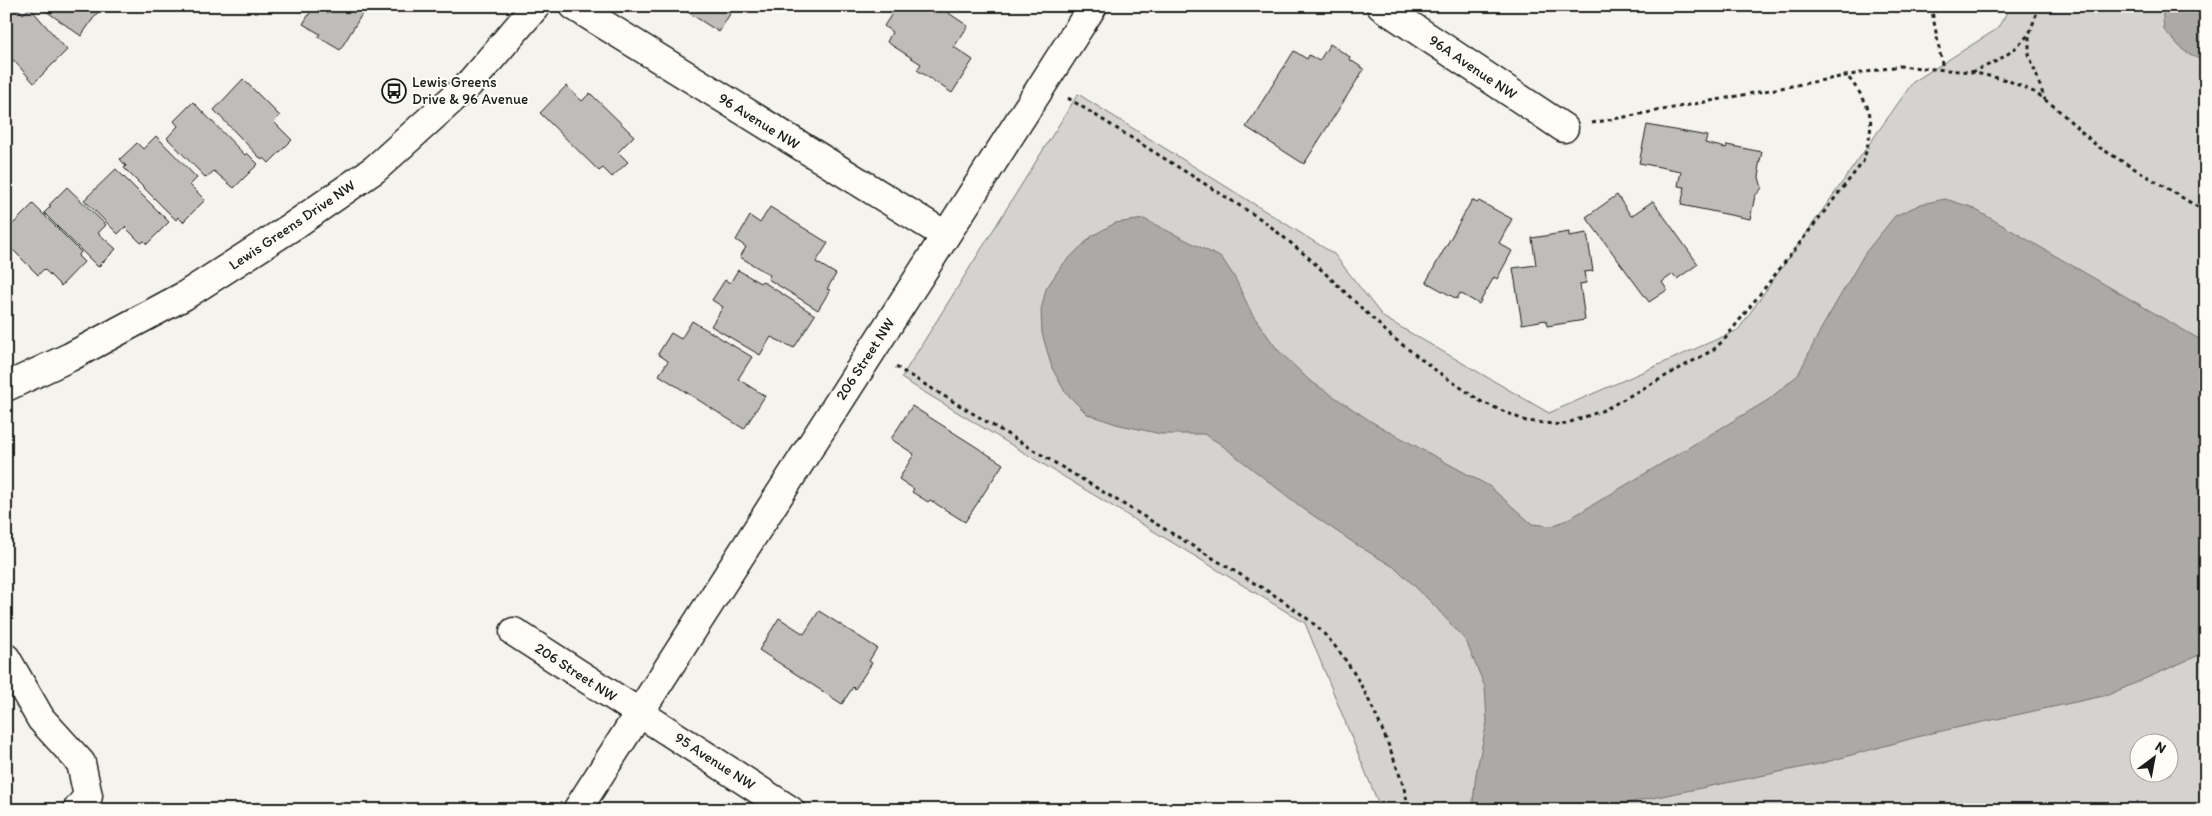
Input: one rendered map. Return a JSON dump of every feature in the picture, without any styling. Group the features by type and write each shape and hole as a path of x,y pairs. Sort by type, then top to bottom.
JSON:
{"street":[{"name":"Lewis Greens Drive NW","path":"6,387 70,357 184,296 292,226 375,169 468,84 536,6"},
{"name":"96 Avenue NW","path":"574,6 944,235"},
{"name":"206 Street NW","path":"577,810 944,235 1093,6"},
{"name":"96A Avenue NW","path":"1381,6 1564,128"},
{"name":"206 Street NW","path":"514,632 638,713"},
{"path":"6,658 41,719 81,762 82,803"},
{"name":"95 Avenue NW","path":"638,713 790,810"}],"path":[{"path":"1931,6 1943,69"},
{"path":"2039,6 2029,35 2029,54 2045,101"},
{"path":"1971,72 1991,65 2007,55 2029,35"},
{"path":"1564,128 1848,77 1899,66 1971,72 2007,80 2034,92 2097,146 2206,212"},
{"path":"1066,97 1264,221 1309,258 1391,336 1438,372 1482,402 1526,421 1562,424 1604,410 1713,350 1724,340 1863,162 1870,137 1871,115 1865,98 1848,77"},
{"path":"890,364 1279,598 1316,626 1340,653 1363,688 1398,772 1408,810"}],"shaded area":[{"path":"2011,6 2206,6 2206,810 1381,810 1305,623 901,378 1078,94 1334,254 1383,317 1549,413 1738,330 1913,82 1997,29"},
{"path":"2162,6 2206,6 2206,63 2183,50 2164,30"},
{"path":"1945,199 1971,207 2206,343 2206,652 2108,695 1928,734 1819,764 1608,807 1603,810 1472,810 1476,774 1487,722 1485,687 1466,641 1432,603 1397,569 1305,510 1219,443 1204,434 1161,434 1116,424 1087,414 1065,392 1052,368 1042,333 1041,310 1046,289 1062,265 1092,236 1115,223 1144,219 1222,258 1235,278 1252,314 1277,349 1309,380 1372,422 1489,486 1532,524 1552,526 1569,519 1768,400 1798,375 1821,329 1865,253 1895,216 1921,204"}],"building":[{"path":"6,6 16,6 23,14 30,8 67,50 34,83 6,52"},
{"path":"39,6 102,6 81,36"},
{"path":"314,6 367,6 340,50 318,37 320,34 303,24"},
{"path":"678,6 729,6 727,10 731,12 719,32"},
{"path":"897,6 905,11 908,6 938,6 968,26 954,47 973,60 952,93 917,70 921,64 887,42 892,32 884,26"},
{"path":"1330,44 1364,69 1304,164 1246,127 1294,51 1307,59 1309,55 1319,61"},
{"path":"243,79 280,116 274,122 292,140 269,163 264,158 262,160 214,110"},
{"path":"566,86 582,101 590,93 634,136 618,152 628,162 612,177 603,168 599,171 540,113"},
{"path":"193,102 245,155 247,153 258,164 234,188 214,171 206,178 167,138 178,126 174,121"},
{"path":"1647,125 1707,136 1705,143 1726,148 1727,145 1762,152 1758,170 1760,171 1759,177 1762,188 1755,196 1750,219 1681,205 1685,187 1678,186 1681,171 1639,163"},
{"path":"156,136 197,178 190,185 205,200 183,222 178,217 176,220 124,168 126,166 120,159 137,143 143,149"},
{"path":"116,169 169,222 147,244 144,241 141,243 125,227 118,234 84,200"},
{"path":"67,187 106,225 98,233 116,249 98,267 44,213 51,206 49,205"},
{"path":"1617,195 1631,216 1653,201 1698,264 1677,279 1673,274 1662,282 1667,290 1649,302 1586,217"},
{"path":"1472,200 1477,203 1479,201 1512,219 1499,243 1512,251 1497,279 1494,277 1479,304 1460,293 1457,299 1426,282"},
{"path":"33,204 81,252 78,256 84,262 61,286 44,269 38,275 6,243 6,231"},
{"path":"770,207 828,243 816,262 836,274 827,289 830,290 818,310 768,279 770,275 740,257 746,247 736,240 750,216 760,223"},
{"path":"1569,232 1569,236 1587,233 1593,271 1584,272 1586,283 1580,284 1585,320 1547,326 1546,320 1522,324 1513,268 1536,265 1532,238"},
{"path":"738,270 760,283 762,281 815,315 794,348 771,337 760,355 711,326 723,307 712,300 725,280 730,283"},
{"path":"692,321 752,357 738,379 765,396 744,429 659,375 668,361 658,354 671,333 681,339"},
{"path":"912,406 1003,464 965,522 930,500 928,502 912,492 914,489 899,479 914,454 891,439"},
{"path":"819,611 877,648 869,661 872,663 855,689 853,687 842,704 759,650 779,618 804,634"}],"place":[{"name":"Lewis Greens Drive & 96 Avenue","path":"394,91"}]}
